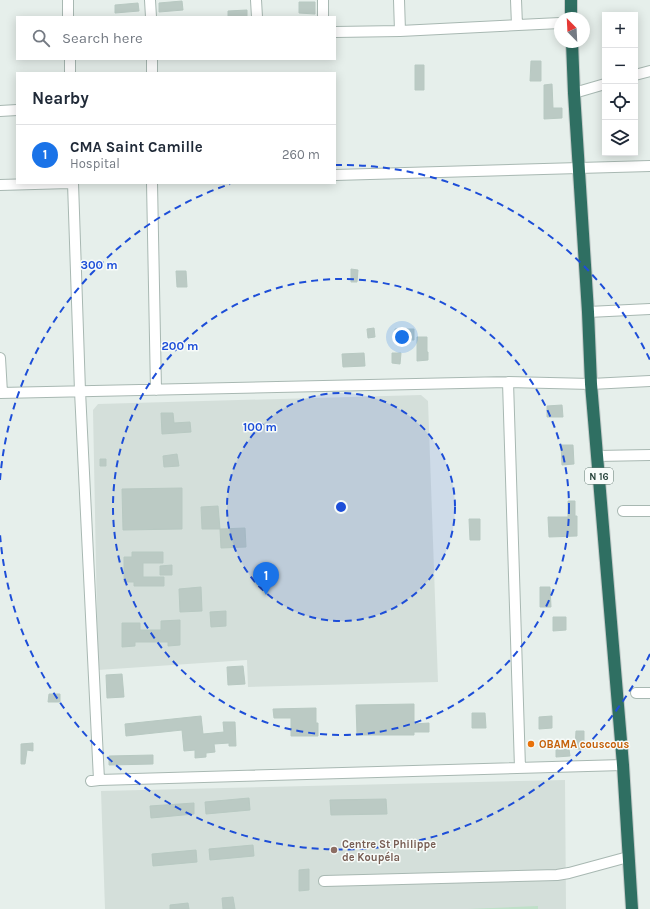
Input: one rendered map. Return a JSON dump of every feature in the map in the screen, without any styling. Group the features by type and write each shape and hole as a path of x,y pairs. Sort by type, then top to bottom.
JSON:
{"highway":[{"path":"571,0 572,12"},
{"name":"N 16","path":"572,48 591,384 623,765 632,909"}],"street":[{"path":"68,0 68,16"},
{"path":"150,0 151,16"},
{"path":"256,0 257,16"},
{"path":"323,0 323,16"},
{"path":"399,0 400,31"},
{"path":"516,0 517,26"},
{"path":"336,32 400,31 554,23"},
{"path":"70,60 70,72"},
{"path":"152,60 152,72"},
{"path":"638,74 650,71"},
{"path":"574,93 602,85"},
{"path":"0,111 16,110"},
{"path":"336,175 650,166"},
{"path":"0,185 34,184"},
{"path":"74,184 80,391 95,781 623,765"},
{"path":"152,184 156,390"},
{"path":"588,312 650,309"},
{"path":"0,358 1,393 508,382 591,384 650,381"},
{"path":"508,382 520,768"},
{"path":"597,456 650,455"},
{"path":"623,511 650,511"},
{"path":"636,693 650,692"},
{"path":"324,881 556,875 569,873 628,857"}],"shaded area":[{"path":"421,395 428,401 438,682 248,687 247,660 98,670 93,410 98,404"},
{"name":"Centre St Philippe de Koupéla","path":"565,780 566,909 105,909 101,791"}],"green space":[{"path":"538,906 538,909 468,909"}],"building":[{"path":"182,1 183,10 159,12 159,3"},
{"path":"299,2 315,2 315,14 299,13"},
{"path":"138,3 139,11 115,13 115,5"},
{"path":"247,10 247,16 228,16 228,11"},
{"path":"531,61 541,61 541,81 530,81"},
{"path":"415,65 424,65 424,90 415,90"},
{"path":"552,84 553,108 562,108 562,118 544,119 544,85"},
{"path":"351,269 358,270 357,282 351,282"},
{"path":"176,271 186,271 187,287 177,287"},
{"path":"374,328 375,337 368,338 367,329"},
{"path":"395,329 414,329 414,340 395,340"},
{"path":"417,337 427,337 428,360 417,361"},
{"path":"364,353 365,366 343,367 342,354"},
{"path":"392,353 401,353 400,364 392,363"},
{"path":"562,405 563,417 547,417 547,406"},
{"path":"161,413 173,413 174,423 190,422 191,432 162,434"},
{"path":"561,445 573,445 574,464 562,465"},
{"path":"177,454 179,466 164,467 163,456"},
{"path":"100,459 106,459 106,466 100,466"},
{"path":"182,488 182,529 123,530 122,489"},
{"path":"568,501 575,501 577,536 549,537 548,517 568,517"},
{"path":"218,506 220,529 202,529 201,507"},
{"path":"469,519 480,519 480,540 470,540"},
{"path":"245,528 246,547 221,548 220,529"},
{"path":"132,552 163,552 163,563 143,563 143,577 164,577 164,586 134,586 134,582 124,582 124,557 132,557"},
{"path":"172,565 172,575 160,575 160,566"},
{"path":"201,587 202,611 180,612 179,589"},
{"path":"540,587 550,587 551,607 540,607"},
{"path":"226,611 226,626 211,627 210,612"},
{"path":"553,617 566,617 566,630 553,631"},
{"path":"180,620 180,645 168,646 168,642 135,642 135,646 122,647 122,623 140,623 140,630 161,630 161,621"},
{"path":"243,666 245,684 228,685 227,667"},
{"path":"122,674 124,697 107,698 106,675"},
{"path":"49,694 60,694 60,702 48,702"},
{"path":"414,704 414,724 429,723 429,732 414,732 414,735 357,735 356,705"},
{"path":"316,708 318,736 291,736 291,718 274,718 273,709"},
{"path":"472,713 485,713 486,728 472,728"},
{"path":"201,716 203,734 224,732 223,722 235,722 236,746 229,746 229,743 214,744 215,752 206,753 206,757 195,758 195,750 184,751 182,730 126,736 125,724"},
{"path":"552,716 552,728 539,729 539,717"},
{"path":"576,731 584,731 584,749 575,749"},
{"path":"33,743 33,751 27,750 25,764 21,764 21,744"},
{"path":"569,749 570,756 556,757 556,750"},
{"path":"153,755 153,764 109,765 109,756"},
{"path":"249,798 250,810 206,814 205,802"},
{"path":"386,799 387,814 331,815 330,800"},
{"path":"194,803 194,814 151,818 150,806"},
{"path":"253,845 254,856 210,860 209,849"},
{"path":"196,850 197,862 153,866 152,854"},
{"path":"309,869 309,890 299,891 299,870"},
{"path":"233,897 235,909 223,909 222,898"},
{"path":"188,903 189,909 170,909 170,905"}],"place":[{"name":"CMA Saint Camille","path":"266,595"},
{"name":"OBAMA couscous","path":"531,744"},
{"name":"Centre St Philippe de Koupéla","path":"334,850"}]}
